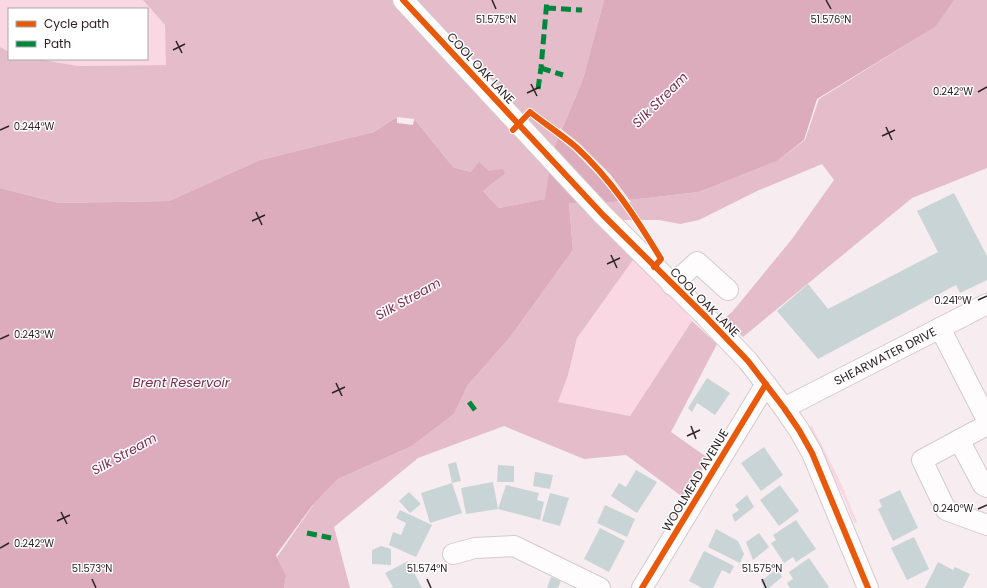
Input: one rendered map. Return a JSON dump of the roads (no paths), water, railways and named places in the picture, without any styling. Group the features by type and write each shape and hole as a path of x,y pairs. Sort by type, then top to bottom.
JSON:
{"street":[{"name":"COOL OAK LANE","path":"403,0 603,215 706,317 748,362 766,384 800,430 812,453 868,588"},
{"path":"672,284 697,262 728,290"},
{"name":"SHEARWATER DRIVE","path":"784,408 987,304"},
{"path":"940,328 987,420"},
{"name":"WOOLMEAD AVENUE","path":"642,588 766,384"},
{"path":"987,425 922,460 946,510 987,525"},
{"path":"959,440 983,485 987,487"},
{"path":"452,554 475,548 514,546 600,588"}],"water":[{"name":"Brent Reservoir","path":"604,0 954,0 935,27 817,99 804,140 777,161 699,192 604,203 569,203 573,250 511,336 468,385 454,414 412,446 338,479 312,506 276,555 286,576 284,588 0,588 0,188 59,203 169,201 260,160 374,132 395,118 416,121 453,167 471,172 479,162 489,171 503,169 505,174 483,191 499,208 545,199 552,153 583,79"}],"water label":[{"name":"Silk Stream","path":"660,100"},
{"name":"Silk Stream","path":"408,299"},
{"name":"Silk Stream","path":"124,454"}]}
